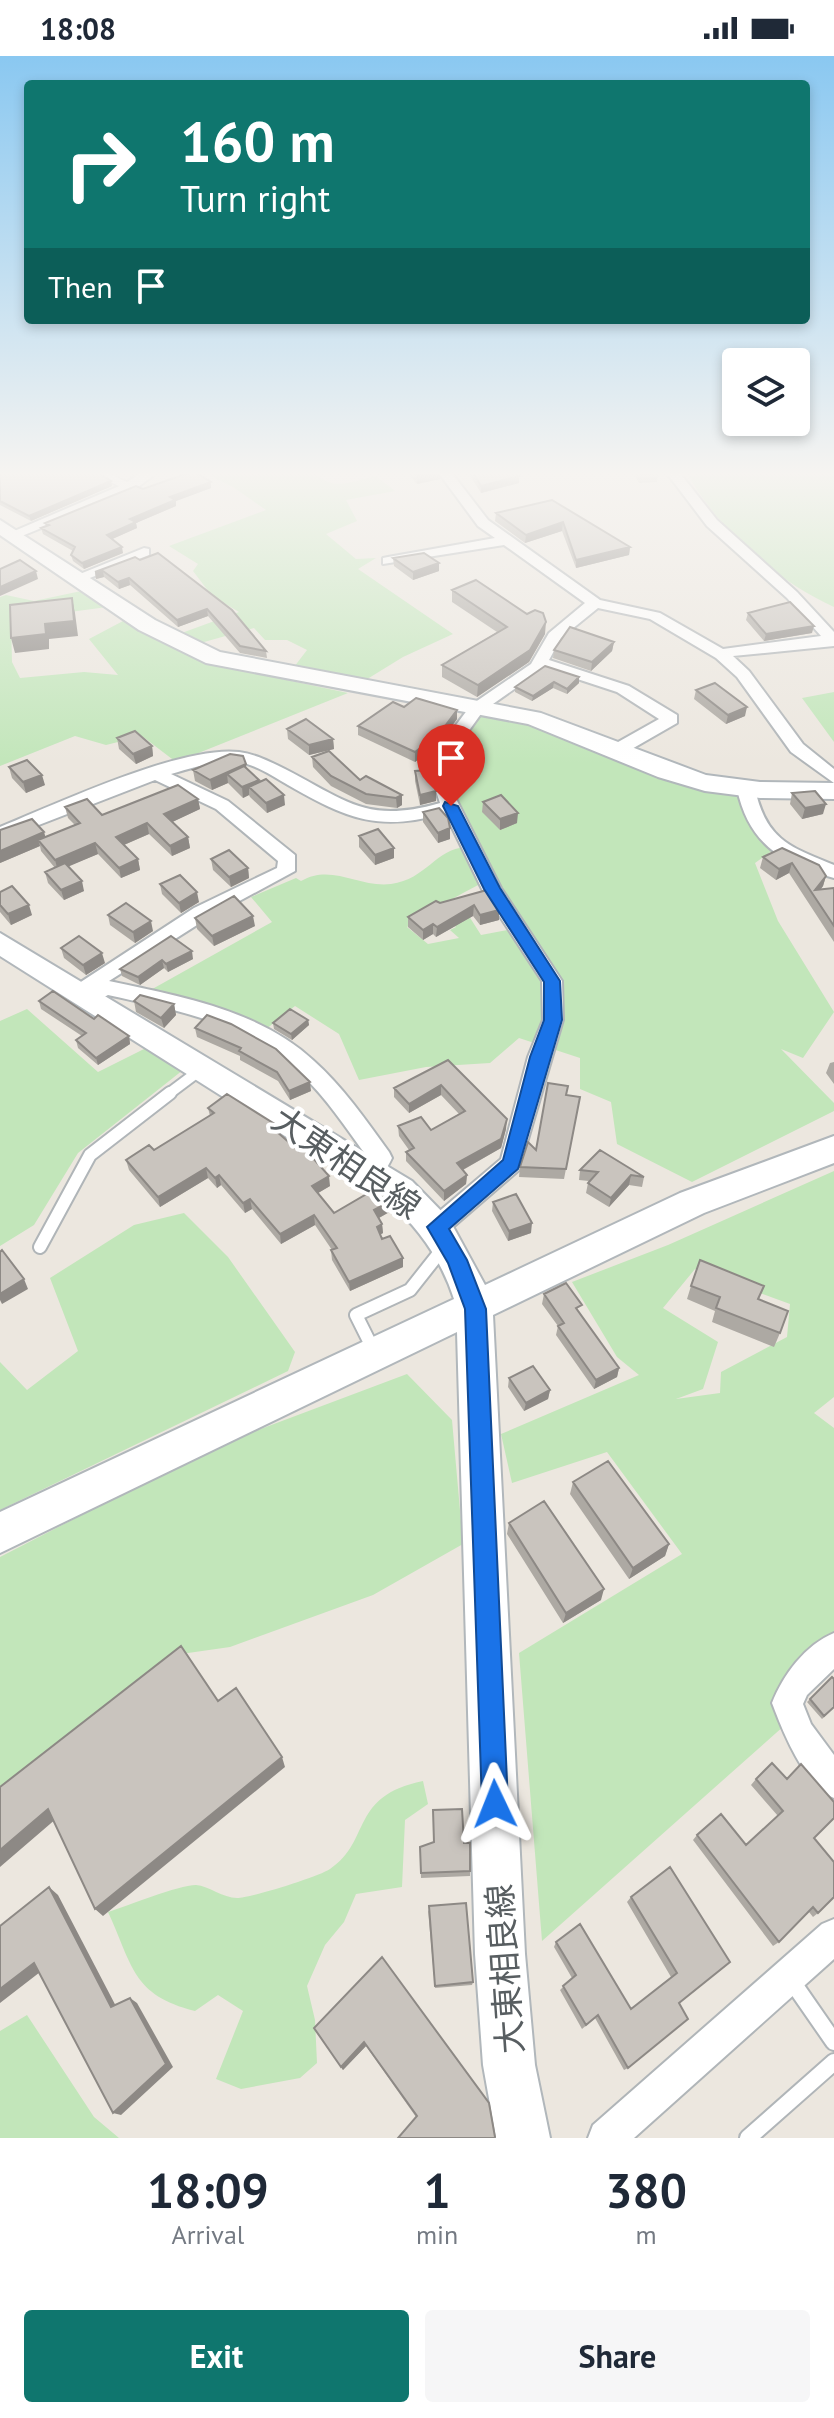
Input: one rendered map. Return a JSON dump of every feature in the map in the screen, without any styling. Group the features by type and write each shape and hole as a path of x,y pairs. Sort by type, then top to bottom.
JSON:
{"street":[{"path":"62,569 147,625 214,658 565,727 686,778 746,789 834,791"},
{"path":"77,578 100,569"},
{"path":"548,569 595,603 655,616 722,655 743,674 797,748 834,778"},
{"path":"763,569 833,640"},
{"path":"442,1235 511,1164 539,1057 553,1020 552,981 492,889 442,789 436,764 477,708 522,679 540,662 564,625 595,603"},
{"path":"722,655 736,650 833,640"},
{"path":"540,662 623,689 671,719 617,750"},
{"path":"0,834 157,774 220,756 239,757 264,765 350,811 385,821 413,818 451,806"},
{"path":"83,995 201,913 286,871 288,859 222,805 157,774"},
{"path":"746,789 750,813 758,831 771,844 834,872"},
{"name":"大東相良線","path":"0,943 371,1170 420,1207 442,1235 468,1283 475,1309 500,1954 509,2065 523,2138"},
{"path":"83,995 105,987 167,1001 275,1041 313,1073 381,1158 371,1170"},
{"path":"0,1533 692,1203 834,1149"},
{"path":"834,1648 796,1684 787,1703 800,1735 834,1782"},
{"path":"606,2138 834,1936"}],"lane":[{"path":"40,1247 90,1155 203,1068"},
{"path":"376,1355 356,1315 410,1290 442,1235"},
{"path":"789,1976 834,2042"},
{"path":"748,2138 834,2062"}],"green space":[{"path":"358,569 453,634 403,657 364,681 291,671 307,650 287,640 265,640 254,628 197,644 179,634 239,612 212,596 193,571"},
{"path":"773,569 834,569 834,607 812,595"},
{"path":"86,590 107,607 11,620 12,662 20,678 84,672 118,675 89,639 123,621 202,662 348,693 176,762 142,736 106,745 75,736 0,766 0,597 6,595 34,601"},
{"path":"834,692 834,742 802,698"},
{"path":"475,712 565,727 746,790 777,847 755,863 778,921 834,1012 803,1058 781,1049 834,1103 834,1111 692,1182 617,1144 611,1102 580,1089 580,1058 519,1038 490,1063 426,1067 359,1080 339,1034 295,1006 265,1030 147,992 272,922 251,897 296,878 301,881 324,874 368,883 391,884 414,876 446,853 466,847 484,882 407,927 428,944 459,938 450,930 456,927 440,913 467,913 481,935 512,929 436,764"},
{"path":"27,1009 98,1072 148,1047 183,1070 78,1153 34,1225 0,1246 0,1021"},
{"path":"834,1171 834,1397 814,1413 834,1428 834,1640 785,1725 542,1941 519,1653 682,1554 607,1452 512,1483 501,1434 639,1375 617,1357 572,1282 668,1245","holes":["695,1269 790,1304 787,1337 721,1372 720,1393 676,1399 703,1389 718,1342 663,1308"]},
{"path":"184,1213 228,1257 295,1352 288,1371 0,1510 0,1362 27,1390 78,1351 50,1278 134,1225"},
{"path":"407,1374 452,1420 463,1544 373,1595 230,1647 181,1654 0,1789 0,1557 218,1445"},
{"path":"423,1781 428,1804 405,1820 402,1887 356,1894 344,1922 325,1945 307,1986 315,2020 317,2063 300,2078 241,2089 216,2079 243,2011 218,1995 195,2011 158,1996 137,1976 108,1912 188,1886 201,1886 237,1898 323,1873 343,1858 364,1820 383,1797 399,1788"},
{"path":"27,2015 94,2117 119,2138 0,2138 0,2031"}],"building":[{"path":"0,569 36,571 0,587"},
{"path":"103,569 179,569 232,610 266,651 240,646 207,609 177,620 129,578 118,582 103,571 95,572"},
{"path":"476,580 527,614 535,610 543,613 546,622 530,650 478,685 442,665 507,627 452,590"},
{"path":"72,598 74,621 45,624 46,634 11,638 10,605"},
{"path":"790,602 814,626 766,634 748,613"},
{"path":"570,627 614,642 592,662 554,650"},
{"path":"545,666 579,677 567,689 554,682 533,696 515,687"},
{"path":"715,683 747,707 728,715 696,690"},
{"path":"416,698 457,710 439,734 415,752 358,726 393,702 404,707"},
{"path":"306,719 333,739 309,745 287,729"},
{"path":"135,731 152,746 133,754 117,738"},
{"path":"329,751 360,780 366,776 402,795 396,798 366,794 331,776 312,757"},
{"path":"230,754 243,756 246,764 210,780 193,770"},
{"path":"27,760 42,775 23,782 9,767"},
{"path":"244,766 259,780 242,787 227,774"},
{"path":"429,770 436,791 420,795 415,771"},
{"path":"266,779 284,795 266,803 249,787"},
{"path":"178,785 198,799 164,814 188,837 170,846 147,823 116,837 138,859 119,868 95,843 55,860 38,840 80,823 65,807 87,799 102,815"},
{"path":"815,791 826,804 805,808 792,793"},
{"path":"501,795 518,813 500,819 483,802"},
{"path":"439,808 448,818 450,828 438,833 423,812"},
{"path":"32,819 44,832 0,851 0,830"},
{"path":"378,829 394,848 375,855 359,836"},
{"path":"782,848 819,865 826,876 815,890 834,888 834,926 792,863 779,869 763,857"},
{"path":"229,850 248,868 229,877 211,859"},
{"path":"65,863 82,881 61,890 45,872"},
{"path":"180,875 197,892 179,903 160,884"},
{"path":"12,886 29,905 8,914 0,905 0,892"},
{"path":"487,890 499,910 480,915 474,905 437,927 433,924 423,930 408,917 436,901 440,903"},
{"path":"234,896 253,916 212,936 195,918"},
{"path":"126,903 151,921 133,932 108,915"},
{"path":"79,936 102,953 83,965 61,948"},
{"path":"171,936 192,951 166,964 162,960 138,977 120,969"},
{"path":"53,991 94,1019 98,1015 129,1036 96,1058 76,1040 86,1033 39,1001"},
{"path":"140,995 174,1004 161,1018 134,1001"},
{"path":"290,1009 308,1020 291,1034 273,1023"},
{"path":"207,1015 231,1024 276,1049 310,1082 289,1091 277,1072 239,1051 241,1048 195,1028"},
{"path":"448,1060 507,1119 501,1139 457,1163 467,1175 444,1191 406,1152 414,1148 398,1126 421,1117 431,1130 465,1111 441,1085 409,1104 394,1088"},
{"path":"548,1083 568,1086 566,1095 580,1097 566,1169 520,1167 528,1142 536,1150"},
{"path":"227,1094 273,1123 269,1125 299,1151 304,1148 329,1176 312,1186 334,1213 377,1188 393,1200 374,1210 382,1224 377,1227 382,1239 390,1236 403,1258 349,1282 331,1250 337,1248 314,1215 280,1234 250,1199 243,1203 219,1175 215,1178 206,1168 158,1197 126,1160 149,1145 154,1150 214,1113 208,1108"},
{"path":"600,1150 644,1177 631,1175 611,1198 588,1183 598,1172 580,1170"},
{"path":"516,1194 532,1223 509,1231 493,1202"},
{"path":"2,1250 24,1279 0,1294 0,1252"},
{"path":"700,1260 764,1286 758,1299 788,1311 780,1333 716,1308 720,1297 691,1286"},
{"path":"566,1283 582,1305 576,1308 619,1368 596,1380 558,1326 564,1323 544,1294"},
{"path":"533,1366 550,1390 526,1403 509,1378"},
{"path":"608,1461 669,1544 633,1568 573,1482"},
{"path":"544,1501 604,1589 566,1613 509,1523"},
{"path":"181,1646 218,1701 236,1688 282,1757 95,1909 48,1809 0,1850 0,1787"},
{"path":"832,1677 834,1707 824,1716 810,1699"},
{"path":"772,1763 787,1779 801,1764 834,1802 834,1818 814,1838 834,1862 834,1897 818,1913 813,1907 779,1942 697,1835 721,1814 746,1845 783,1811 756,1779"},
{"path":"462,1809 464,1843 470,1843 470,1871 421,1873 420,1847 434,1842 433,1810"},
{"path":"670,1867 730,1962 679,2003 688,2019 628,2068 598,2015 586,2025 563,1986 576,1975 556,1942 580,1924 631,2009 677,1973 631,1897"},
{"path":"49,1887 111,2007 130,1998 166,2064 113,2113 34,1963 0,1989 0,1926"},
{"path":"466,1903 473,1982 435,1986 429,1906"},
{"path":"382,1957 489,2103 494,2138 398,2138 417,2116 364,2042 341,2067 314,2028"}],"route":[{"path":"451,806 492,889 552,981 553,1020 539,1057 511,1164 437,1227 468,1283 475,1309 495,1804"}]}
